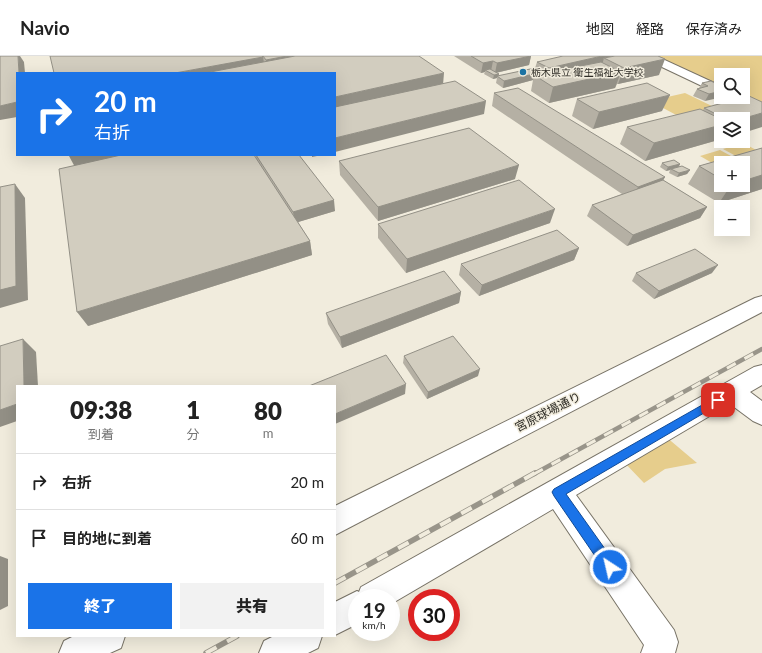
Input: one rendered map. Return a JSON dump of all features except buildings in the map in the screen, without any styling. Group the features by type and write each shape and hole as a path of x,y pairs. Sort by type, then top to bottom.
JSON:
{"street":[{"path":"647,56 714,87"},
{"path":"750,104 762,110"},
{"name":"宮原球場通り","path":"336,520 762,303"},
{"path":"388,589 762,374"},
{"path":"731,392 762,414"},
{"path":"558,492 662,642 658,653"},
{"path":"336,618 348,612"},
{"path":"76,653 108,637"},
{"path":"276,653 304,637"}],"shaded area":[{"path":"659,56 762,56 762,106 750,100 750,68 714,68 714,84 665,61"},
{"path":"685,93 716,108 680,117 650,101"},
{"path":"750,147 762,153 750,159 750,156 736,156 723,149 750,148"},
{"path":"720,150 731,156 714,156 714,164 700,156"},
{"path":"665,436 697,463 665,469 644,483 622,460"}],"railway":[{"path":"534,474 762,349"},
{"path":"336,582 535,473"},
{"path":"206,653 235,637"}],"place":[{"name":"栃木県立 衛生福祉大学校","path":"523,72"}],"route":[{"path":"610,567 558,492 718,400"}]}
